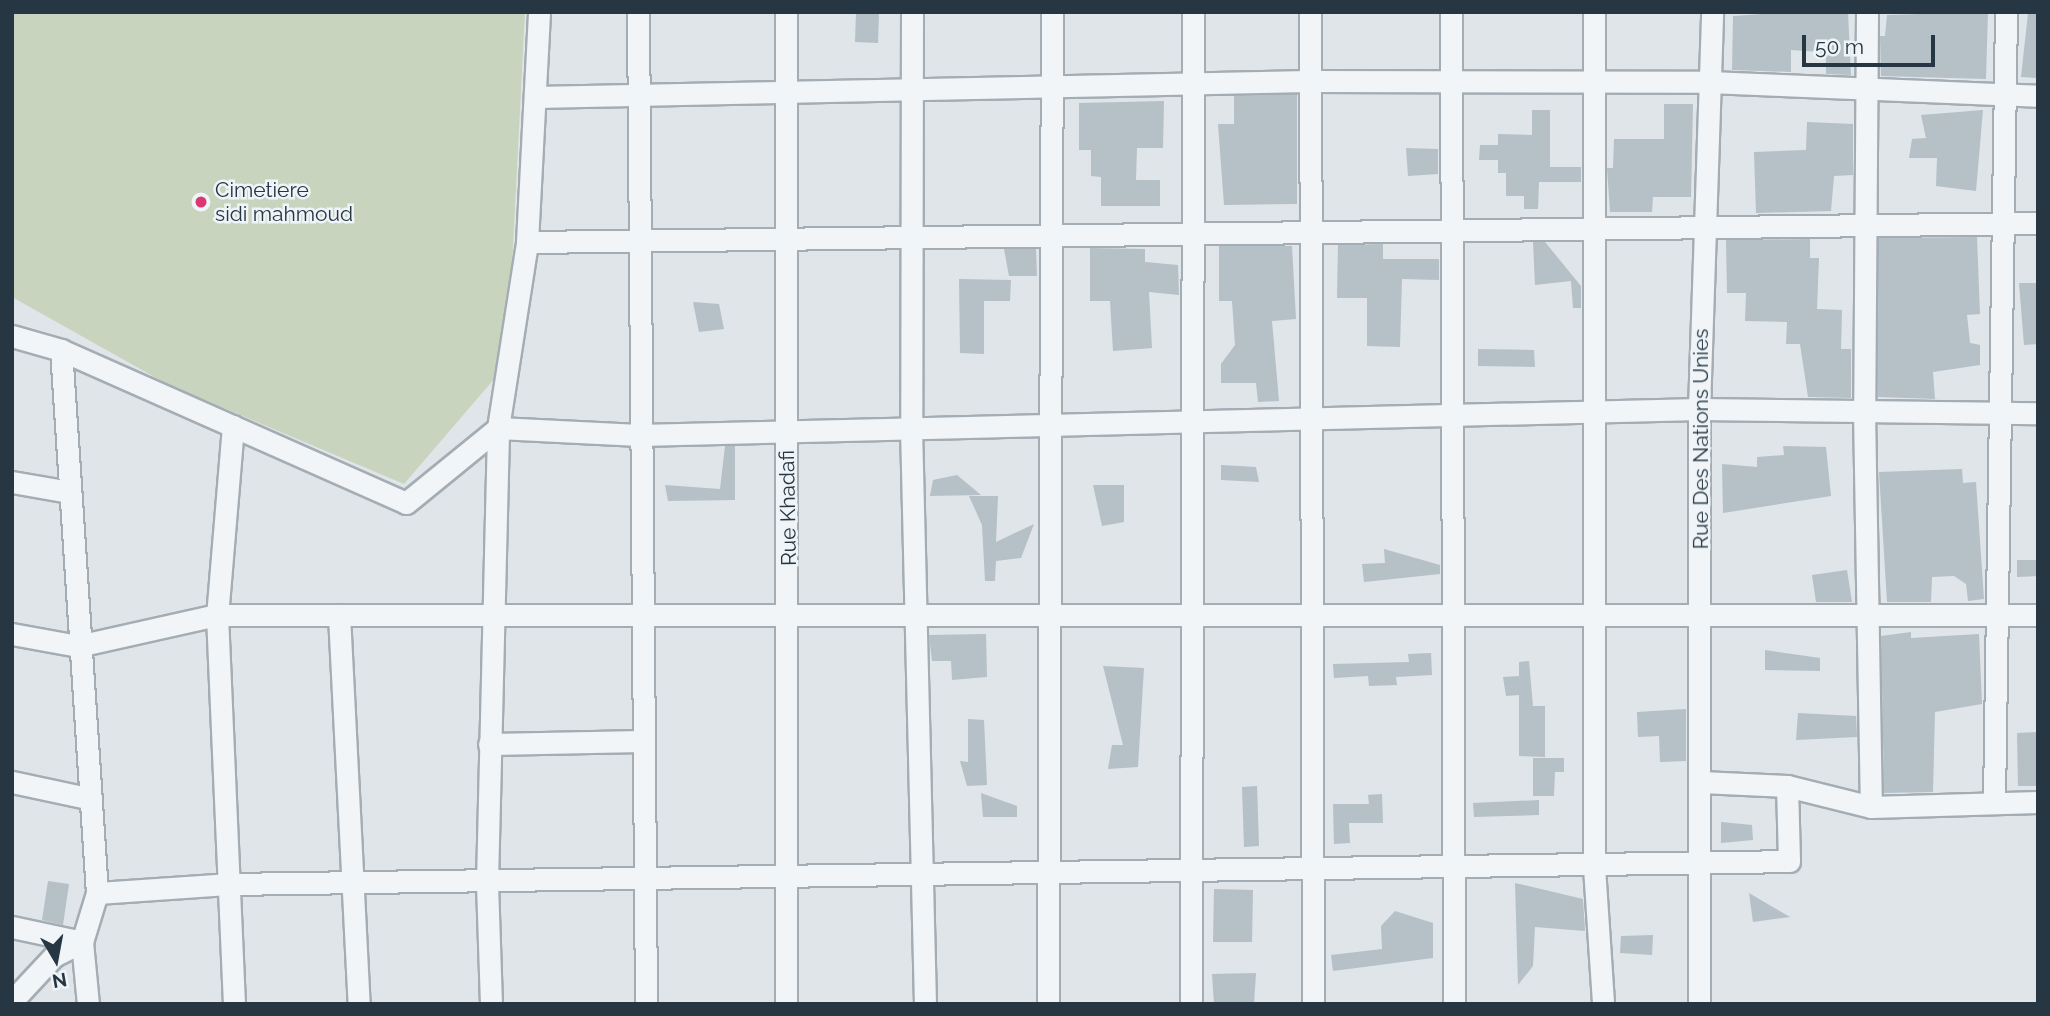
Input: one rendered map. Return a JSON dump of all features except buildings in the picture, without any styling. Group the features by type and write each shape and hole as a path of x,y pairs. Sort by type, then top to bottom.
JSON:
{"street":[{"path":"491,1004 487,882 498,428 527,242 539,12"},
{"path":"638,12 639,435 646,1004"},
{"name":"Rue Khadafi","path":"786,12 788,91 785,236 790,615 785,877 786,1004"},
{"path":"912,12 911,427 925,1004"},
{"path":"1048,1004 1052,615 1049,424 1052,12"},
{"path":"1191,1004 1196,420 1193,12"},
{"path":"1310,12 1309,418 1313,1004"},
{"path":"1451,12 1456,615 1454,1004"},
{"path":"1594,12 1597,615 1594,867 1603,1004"},
{"name":"Rue Des Nations Unies","path":"1699,1004 1702,615 1699,409 1712,12"},
{"path":"1867,12 1864,411 1871,807"},
{"path":"1994,802 1992,615 1999,413 2006,12"},
{"path":"535,97 640,91 1051,89 1309,81 1709,82 2038,96"},
{"path":"527,242 785,236 911,237 2038,223"},
{"path":"12,336 61,350 406,503 498,428 639,435 1699,409 2038,413"},
{"path":"61,350 87,798 97,893 82,942 88,1004"},
{"path":"233,426 218,615 234,1004"},
{"path":"12,482 70,492"},
{"path":"12,634 78,646 218,615 2038,615"},
{"path":"339,615 350,883 359,1004"},
{"path":"489,744 643,741"},
{"path":"12,782 87,798"},
{"path":"1701,782 1787,786 1871,807 2038,802"},
{"path":"97,893 228,884 1594,867 1789,860 1787,786"},
{"path":"12,928 82,942"},
{"path":"12,1001 54,956 82,942"}],"green space":[{"path":"12,12 525,12 510,306 495,378 404,484 167,384 12,297"}],"place":[{"name":"Cimetiere sidi mahmoud","path":"201,202"}]}
